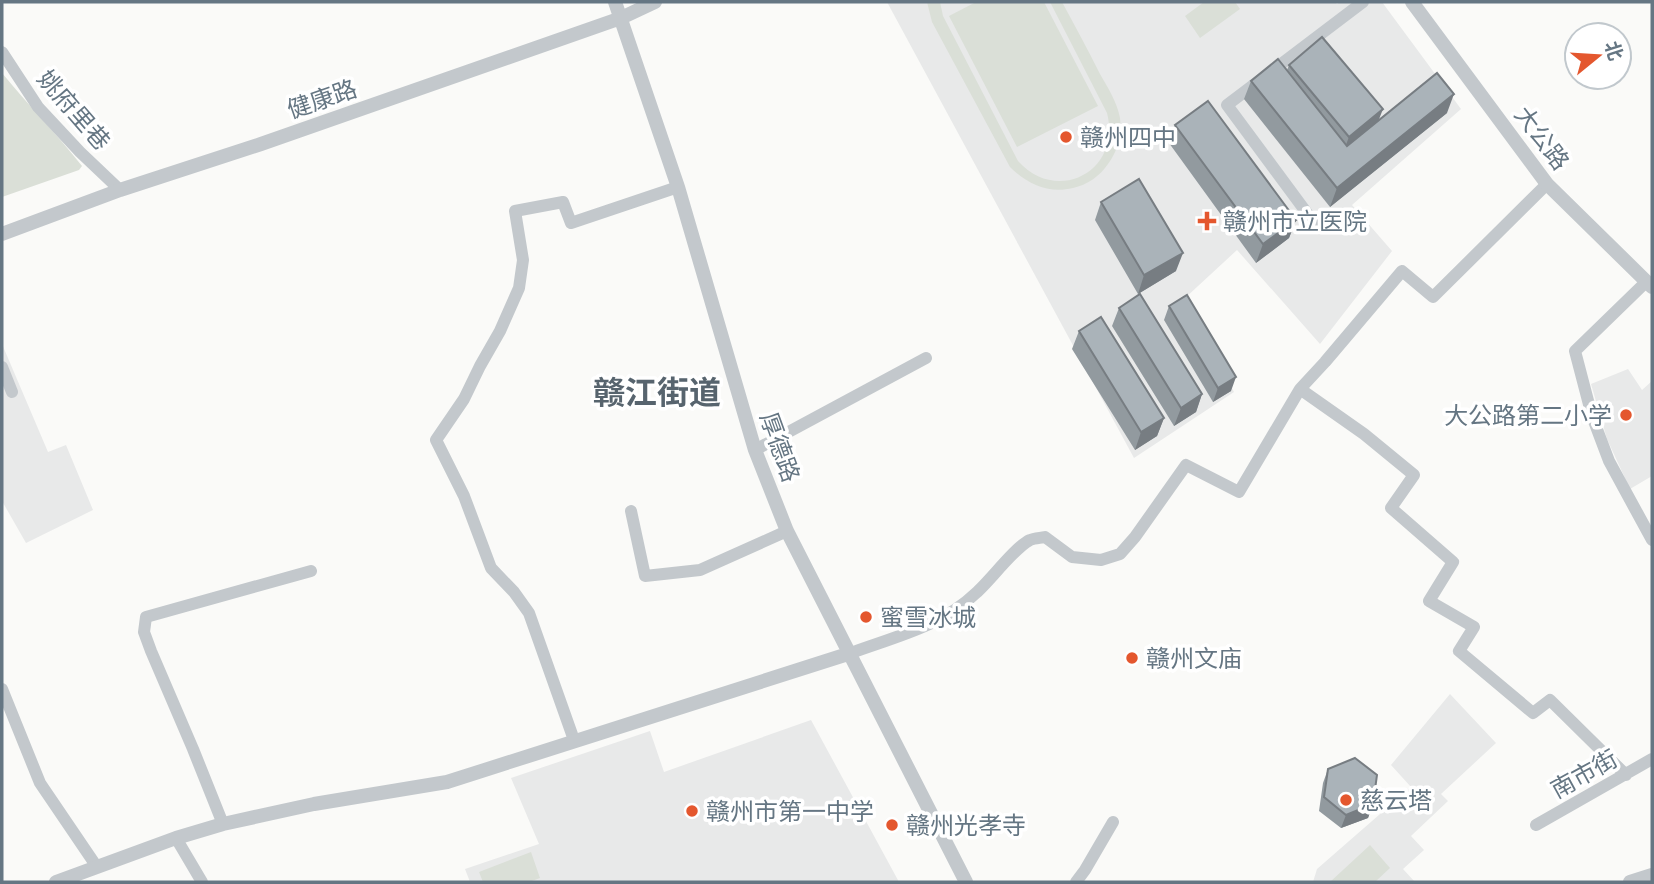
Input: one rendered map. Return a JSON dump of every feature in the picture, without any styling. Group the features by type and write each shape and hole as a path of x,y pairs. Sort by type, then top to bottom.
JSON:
{"street":[{"name":"厚德路","path":"615,2 678,187 755,450 787,531 966,882"},
{"name":"健康路","path":"2,234 120,190 261,144 621,18 655,2"},
{"path":"1315,224 1227,104 1363,2"},
{"name":"大公路","path":"1412,2 1547,184 1649,285"},
{"name":"姚府里巷","path":"2,52 37,107 120,190"},
{"path":"56,882 176,838 223,824 314,804 447,782 851,653 937,622 955,611 975,595 1017,550 1030,540 1045,537 1072,557 1101,560 1119,554 1135,537 1186,465 1240,492 1300,389 1402,271 1433,297 1547,184"},
{"path":"574,740 529,612 491,568 464,496 436,440 464,399 519,288 523,260 514,211 563,202 571,223 678,187"},
{"path":"1649,285 1575,351 1592,415 1609,461 1652,540"},
{"path":"755,450 926,358"},
{"path":"2,367 12,392"},
{"path":"1300,389 1364,433 1414,475 1391,508 1453,562 1429,601 1474,627 1459,651 1533,713 1549,700 1626,775"},
{"path":"631,511 645,576 700,570 787,531"},
{"path":"223,824 151,651 144,632 146,617 311,571"},
{"path":"2,689 40,783 97,867"},
{"name":"南市街","path":"1536,825 1652,759"},
{"path":"1076,882 1113,822"},
{"path":"176,838 202,882"},
{"path":"1630,882 1652,876"}],"shaded area":[{"name":"赣州市立医院","path":"887,2 1382,2 1461,109 1352,205 1392,251 1320,344 1237,250 1184,299 1234,392 1134,458"},
{"path":"927,2 940,2 943,16 1018,161 1034,174 1050,180 1067,180 1083,175 1096,165 1105,151 1109,134 1107,113 1050,2 1062,2 1112,95 1120,118 1117,148 1101,172 1078,187 1055,190 1031,183 1010,167 932,22"},
{"path":"976,2 1044,2 1098,106 1017,147 949,16"},
{"path":"1204,2 1235,2 1240,9 1200,38 1185,16"},
{"path":"2,73 82,166 79,170 2,197"},
{"path":"2,344 48,452 66,445 93,510 26,543 2,501"},
{"name":"大公路第二小学","path":"1628,369 1642,390 1652,381 1652,476 1630,489 1607,439 1591,384"},
{"path":"1450,694 1496,743 1441,794 1448,801 1411,836 1424,850 1403,869 1415,882 1313,882 1317,869 1411,787 1391,765"},
{"name":"赣州市第一中学","path":"811,720 899,882 470,882 465,869 539,844 511,778 650,731 664,772"},
{"path":"1370,845 1390,868 1375,882 1330,882"},
{"path":"531,852 540,878 529,882 483,882 479,872"}],"building":[{"path":"1322,37 1383,109 1349,137 1289,65"},
{"path":"1278,59 1347,146 1437,73 1454,94 1337,188 1251,81"},
{"path":"1208,101 1296,220 1263,244 1175,125"},
{"path":"1139,179 1183,253 1144,275 1101,202"},
{"path":"1140,294 1202,394 1181,408 1119,308"},
{"path":"1187,295 1236,377 1218,388 1169,306"},
{"path":"1101,317 1164,418 1141,432 1079,331"},
{"name":"慈云塔","path":"1355,758 1377,775 1373,804 1346,815 1324,797 1328,769"}],"place":[{"name":"赣州四中","path":"1066,137"},
{"name":"赣州市立医院","path":"1207,221"},
{"name":"大公路第二小学","path":"1626,415"},
{"name":"蜜雪冰城","path":"866,617"},
{"name":"赣州文庙","path":"1132,658"},
{"name":"慈云塔","path":"1346,800"},
{"name":"赣州市第一中学","path":"692,811"},
{"name":"赣州光孝寺","path":"892,825"}],"district":[{"name":"赣江街道","path":"657,392"}]}
